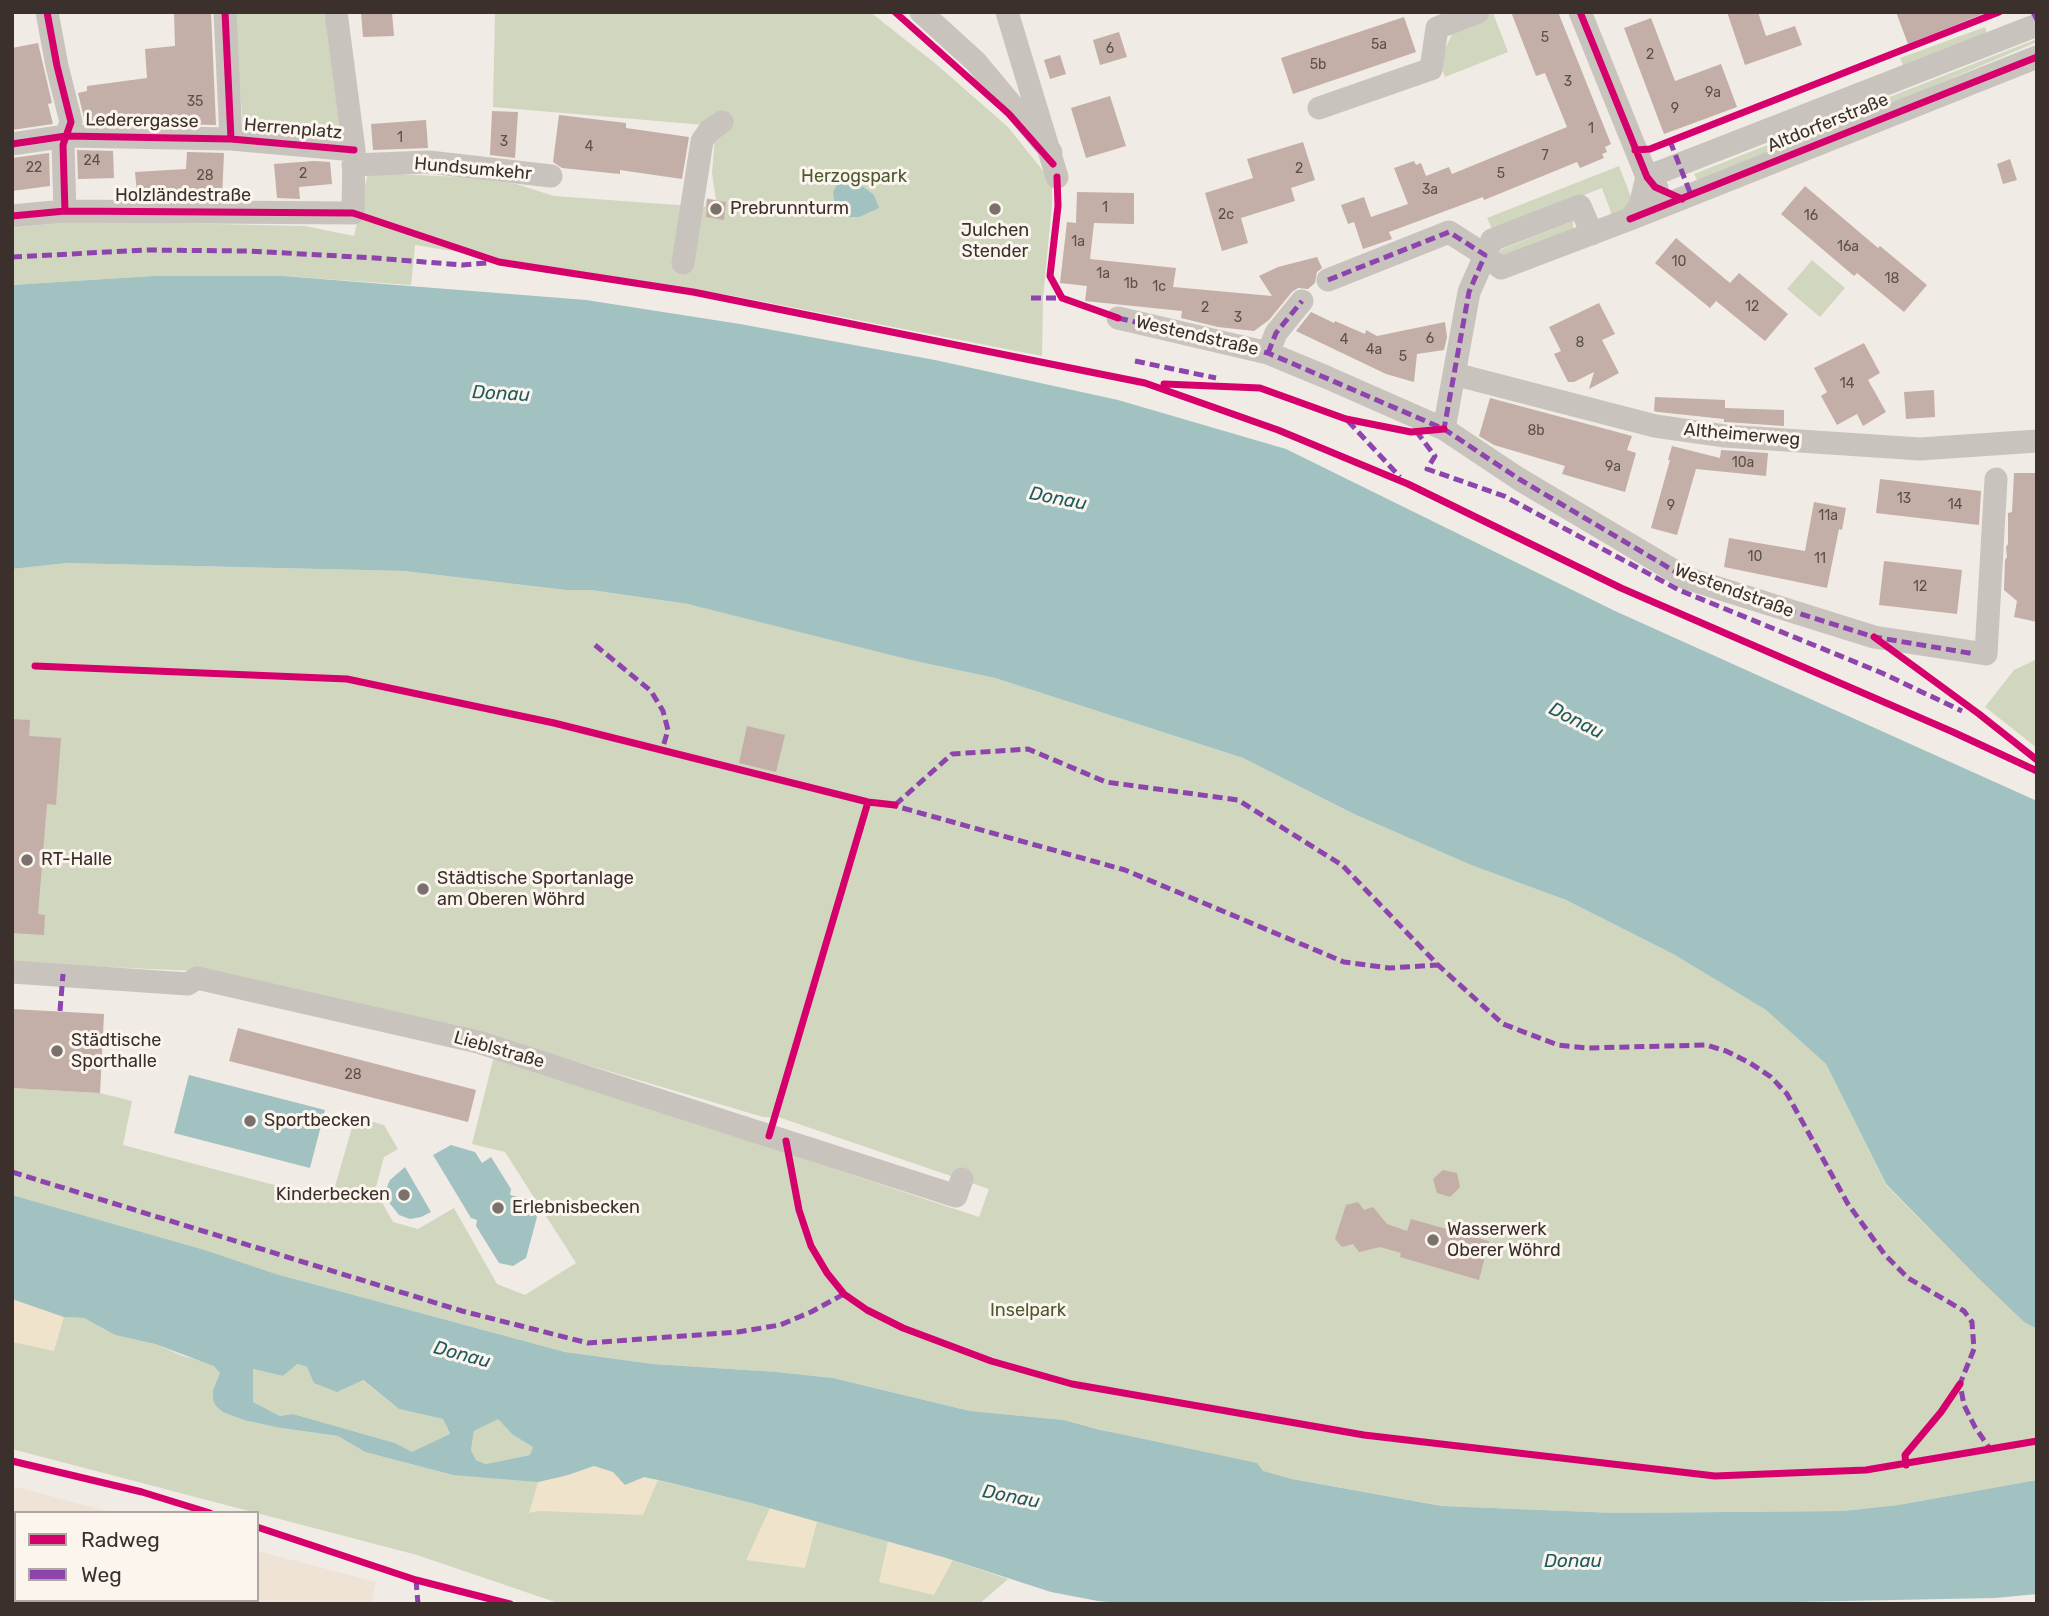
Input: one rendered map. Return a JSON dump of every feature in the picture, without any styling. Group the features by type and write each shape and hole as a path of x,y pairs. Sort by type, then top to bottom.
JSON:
{"street":[{"path":"47,12 71,122 63,145 65,211"},
{"name":"Herrenplatz","path":"225,12 231,139 353,158 336,12"},
{"path":"921,12 976,62 1051,152"},
{"path":"1007,12 1057,177"},
{"path":"1319,108 1431,69 1437,28 1478,12"},
{"path":"1580,12 1647,177 1655,187 1682,199"},
{"name":"Altdorferstraße","path":"1647,177 2037,24"},
{"name":"Altdorferstraße","path":"1328,280 1449,232 1501,268 2037,57"},
{"path":"683,263 702,141 709,131 722,122"},
{"name":"Lederergasse","path":"12,144 66,135 231,139"},
{"name":"Hundsumkehr","path":"353,158 429,162 551,176"},
{"name":"Holzländestraße","path":"12,216 65,211 353,213 353,158"},
{"path":"1630,219 1640,206 1647,177"},
{"path":"1444,429 1469,292 1492,240 1580,206 1592,234"},
{"path":"1268,353 1276,333 1302,302"},
{"name":"Westendstraße","path":"1118,318 1268,353 1444,429 1543,494 1686,578 1874,637 1986,654 1997,479"},
{"name":"Altheimerweg","path":"1454,374 1655,426 1725,436 1920,449 2037,441"},
{"name":"Lieblstraße","path":"12,972 188,984 197,978 478,1042 956,1196 962,1179"}],"green space":[{"path":"233,12 329,12 345,141 243,125"},
{"name":"Herzogspark","path":"495,12 870,12 936,64 1008,127 1048,177 1052,186 1052,204 1043,298 1042,356 734,296 415,245 411,285 283,276 153,276 12,285 12,228 78,221 305,226 354,236 368,173 463,177 516,184 554,196 705,207 707,198 716,200 712,173 715,138 704,125 493,107"},
{"path":"1493,13 1508,52 1445,77 1439,62 1454,30"},
{"path":"1985,27 1988,37 1904,68 1900,58"},
{"path":"2037,39 2037,42 1919,92 1698,182 1694,174"},
{"path":"1619,166 1634,205 1613,218 1602,188 1493,231 1487,218"},
{"path":"1573,221 1573,232 1503,260 1500,250"},
{"path":"1812,260 1845,288 1820,317 1787,289"},
{"name":"Inselpark","path":"67,563 404,571 566,590 591,590 761,618 915,661 995,678 1243,758 1354,814 1471,865 1566,900 1673,954 1766,1010 1826,1064 1886,1185 2024,1322 2037,1329 2037,1480 1898,1505 1843,1511 1616,1513 1443,1506 1292,1479 1064,1420 970,1411 833,1378 653,1364 565,1352 276,1274 205,1250 12,1195 12,1088 100,1093 132,1101 123,1145 331,1200 355,1117 384,1125 398,1149 384,1157 375,1190 393,1222 418,1229 454,1208 497,1284 525,1295 576,1263 505,1152 472,1144 494,1056 979,1217 989,1189 781,1118 763,1117 477,1032 198,971 12,963 12,569"},
{"path":"2037,659 2037,748 1985,707 2014,670"},
{"path":"12,1299 64,1317 84,1318 115,1335 155,1344 183,1356 210,1363 218,1368 220,1373 213,1390 281,1428 338,1436 365,1452 453,1475 644,1477 751,1503 943,1557 1008,1579 979,1604 561,1604 417,1555 259,1514 259,1511 249,1511 12,1449"},
{"path":"296,1364 307,1367 315,1383 362,1380 399,1409 443,1419 450,1435 412,1453 395,1443 293,1414 280,1416 253,1402 253,1369 283,1376"},
{"path":"498,1418 513,1435 533,1447 530,1455 486,1464 476,1460 471,1450 474,1431"}],"sand":[{"path":"12,1299 64,1317 54,1351 12,1342"},
{"path":"593,1466 658,1480 643,1515 539,1511 529,1513 538,1482"},
{"path":"770,1508 817,1522 805,1568 746,1560"},
{"path":"888,1541 953,1560 934,1595 879,1582"}],"shaded area":[{"path":"12,1486 106,1511 14,1511 14,1602 259,1602 259,1552 376,1582 371,1604 12,1604"}],"water":[{"path":"839,181 856,181 874,195 879,208 859,217 847,217 839,212 833,192"},
{"name":"Donau","path":"153,276 283,276 586,300 740,324 935,360 1118,400 1286,449 1615,611 2037,801 2037,1329 2024,1322 1978,1278 1886,1184 1826,1064 1766,1010 1673,954 1566,900 1471,865 1354,814 1243,758 995,678 915,661 688,604 591,590 566,590 404,571 67,563 12,569 12,285"},
{"name":"Sportbecken","path":"189,1075 325,1110 310,1168 174,1133"},
{"name":"Erlebnisbecken","path":"451,1145 475,1152 482,1163 491,1157 511,1189 510,1195 526,1199 537,1217 526,1258 513,1266 499,1263 476,1226 477,1220 471,1218 433,1155"},
{"name":"Kinderbecken","path":"405,1167 431,1212 421,1217 410,1219 399,1215 387,1200 386,1189 390,1180"},
{"name":"Donau","path":"12,1195 205,1250 276,1274 565,1352 653,1364 833,1378 970,1411 1064,1420 1257,1463 1263,1471 1292,1479 1442,1506 1616,1513 1843,1511 1898,1505 2037,1480 2037,1594 1995,1598 1691,1604 1129,1604 1098,1601 1051,1592 943,1557 658,1480 644,1477 625,1485 613,1472 594,1466 538,1482 453,1475 365,1452 338,1436 244,1420 223,1412 216,1406 213,1390 220,1373 214,1366 155,1344 115,1335 84,1318 64,1317 12,1299","holes":["297,1364 307,1367 314,1383 337,1392 363,1380 399,1409 443,1419 450,1434 412,1452 395,1443 293,1414 280,1416 253,1402 253,1369 283,1376","498,1419 513,1435 533,1447 530,1455 486,1464 476,1460 471,1450 474,1431"]}],"building":[{"path":"174,12 211,12 216,125 85,122 78,93 87,91 87,86 147,78 145,49 175,46"},
{"path":"361,12 392,12 394,36 363,37"},
{"path":"1511,12 1558,12 1611,144 1605,147 1607,152 1602,154 1604,158 1580,168 1577,162 1484,200 1483,197 1389,232 1392,239 1363,249 1354,222 1348,224 1341,205 1364,197 1371,217 1408,204 1394,168 1414,161 1416,165 1421,163 1426,176 1449,167 1452,174 1567,127 1545,73 1536,76"},
{"path":"1727,12 1758,12 1766,36 1795,26 1802,45 1745,65"},
{"path":"1896,12 1983,12 1983,14 1908,44"},
{"path":"1404,17 1416,52 1293,94 1281,58"},
{"path":"1651,18 1675,81 1721,64 1737,107 1664,134 1624,28"},
{"path":"1119,32 1127,57 1100,65 1093,40"},
{"path":"38,43 52,103 48,104 53,124 12,130 12,48"},
{"path":"1060,55 1066,74 1050,79 1044,60"},
{"path":"1110,96 1126,146 1086,158 1071,108"},
{"path":"492,111 518,112 515,158 490,155"},
{"path":"559,115 626,123 626,128 689,137 682,179 620,170 620,174 562,168 553,162"},
{"path":"426,120 428,148 373,150 371,124"},
{"path":"1303,142 1315,180 1291,188 1295,201 1241,218 1248,243 1222,251 1205,193 1253,178 1247,159"},
{"path":"77,150 113,151 114,178 78,179"},
{"path":"187,152 224,153 222,198 185,198 186,191 137,194 135,172 186,169"},
{"path":"49,153 50,186 12,191 12,158"},
{"path":"2010,159 2017,180 2003,184 1997,164"},
{"path":"330,162 332,184 299,187 300,199 277,198 274,164"},
{"path":"1805,186 1878,248 1880,246 1927,285 1904,312 1857,273 1854,276 1781,214"},
{"path":"1077,192 1134,193 1134,224 1094,223 1090,259 1176,268 1173,287 1272,296 1259,276 1278,267 1317,257 1322,268 1317,272 1315,283 1308,289 1298,288 1292,292 1269,320 1254,331 1218,327 1181,318 1182,311 1085,301 1087,286 1060,283 1067,222 1076,223"},
{"name":"Prebrunnturm","path":"707,199 726,202 724,220 706,217"},
{"path":"1676,238 1730,283 1739,273 1788,314 1765,341 1716,301 1710,308 1655,263"},
{"path":"1599,303 1615,334 1602,340 1619,373 1589,389 1594,372 1574,382 1568,382 1554,354 1561,351 1549,327"},
{"path":"1311,312 1334,323 1335,321 1365,334 1366,330 1377,336 1445,322 1447,337 1444,350 1417,354 1414,382 1386,374 1296,331"},
{"path":"1864,343 1880,373 1868,380 1886,412 1863,426 1857,414 1837,425 1821,396 1827,392 1814,368"},
{"path":"1934,390 1935,417 1906,419 1904,392"},
{"path":"1655,397 1725,400 1725,408 1784,410 1784,426 1724,422 1724,419 1658,412 1654,411"},
{"path":"1490,398 1632,436 1627,450 1636,453 1625,492 1562,474 1565,466 1494,445 1479,436"},
{"path":"1672,446 1720,458 1721,450 1768,453 1766,476 1696,469 1677,535 1651,528"},
{"path":"2014,473 2037,473 2037,622 2014,617 2017,601 2004,590 2008,513 2012,512"},
{"path":"1880,479 1981,491 1979,525 1876,513"},
{"path":"1814,502 1846,508 1827,588 1724,567 1729,538 1805,551"},
{"path":"1884,561 1962,570 1957,614 1879,605"},
{"name":"RT-Halle","path":"12,719 30,720 29,736 61,738 56,805 47,804 38,914 45,915 44,935 12,933"},
{"path":"747,726 785,735 776,772 739,763"},
{"name":"Städtische Sporthalle","path":"12,1009 104,1014 100,1093 12,1088"},
{"path":"238,1028 476,1090 468,1122 229,1061"},
{"path":"1443,1170 1457,1173 1460,1187 1450,1197 1437,1193 1433,1179"},
{"name":"Wasserwerk Oberer Wöhrd","path":"1358,1202 1364,1210 1373,1207 1387,1224 1407,1231 1411,1219 1489,1241 1479,1280 1400,1257 1401,1253 1380,1247 1359,1252 1353,1244 1342,1247 1335,1239 1346,1205"}],"marked path":[{"path":"2033,12 2037,20"},
{"path":"1670,141 1691,195"},
{"path":"1328,280 1449,232 1485,255 1469,292 1444,429 1439,429"},
{"path":"12,257 147,250 249,251 462,265 487,263"},
{"path":"1031,298 1062,298"},
{"path":"1268,353 1276,333 1302,301"},
{"path":"1118,318 1268,353 1444,429 1519,479 1686,578 1874,637 1975,654"},
{"path":"1135,361 1216,378"},
{"path":"1348,421 1400,477"},
{"path":"1416,431 1435,456 1427,469 1504,496 1679,590 1882,673 1962,711"},
{"path":"595,645 651,691 663,711 668,730 662,750"},
{"path":"895,805 952,754 1028,749 1106,782 1238,800 1342,865 1438,965 1503,1024 1558,1045 1586,1048 1706,1045 1750,1063 1771,1077 1787,1094 1848,1204 1885,1255 1908,1278 1964,1311 1972,1322 1974,1349 1960,1384 1964,1405 1990,1449"},
{"path":"888,804 1125,870 1344,962 1389,968 1438,965"},
{"path":"60,1011 63,974"},
{"path":"12,1172 462,1311 588,1343 738,1332 780,1325 844,1294"},
{"path":"416,1580 418,1604"}],"cycle path":[{"path":"47,12 71,122 63,145 65,211"},
{"path":"225,12 231,139 354,150"},
{"path":"895,12 1009,114 1053,164"},
{"path":"1580,12 1647,177 1655,187 1682,199"},
{"path":"1635,150 1650,149 1999,12"},
{"path":"1630,219 2037,57"},
{"path":"12,144 66,136 231,139"},
{"path":"1057,177 1058,206 1050,276 1062,298 1118,318"},
{"path":"12,216 65,211 353,213 499,262 693,292 1145,383 1278,430 1408,484 1621,588 2037,771"},
{"path":"1164,384 1260,388 1346,419 1411,432 1444,429"},
{"path":"1874,637 2037,760"},
{"path":"35,666 347,679 554,723 868,802 895,805"},
{"path":"769,1136 868,802"},
{"path":"786,1141 799,1210 811,1246 827,1273 844,1294 867,1310 903,1328 991,1361 1072,1384 1364,1435 1715,1476 1866,1470 2037,1441"},
{"path":"1906,1465 1905,1455 1941,1412 1960,1384"},
{"path":"12,1461 142,1492 204,1511"},
{"path":"259,1528 416,1580 510,1604"}],"place":[{"name":"Prebrunnturm","path":"716,209"},
{"name":"Julchen Stender","path":"995,209"},
{"name":"RT-Halle","path":"27,860"},
{"name":"Städtische Sportanlage am Oberen Wöhrd","path":"423,889"},
{"name":"Städtische Sporthalle","path":"57,1051"},
{"name":"Sportbecken","path":"250,1121"},
{"name":"Kinderbecken","path":"404,1195"},
{"name":"Erlebnisbecken","path":"498,1208"},
{"name":"Wasserwerk Oberer Wöhrd","path":"1433,1240"}]}
